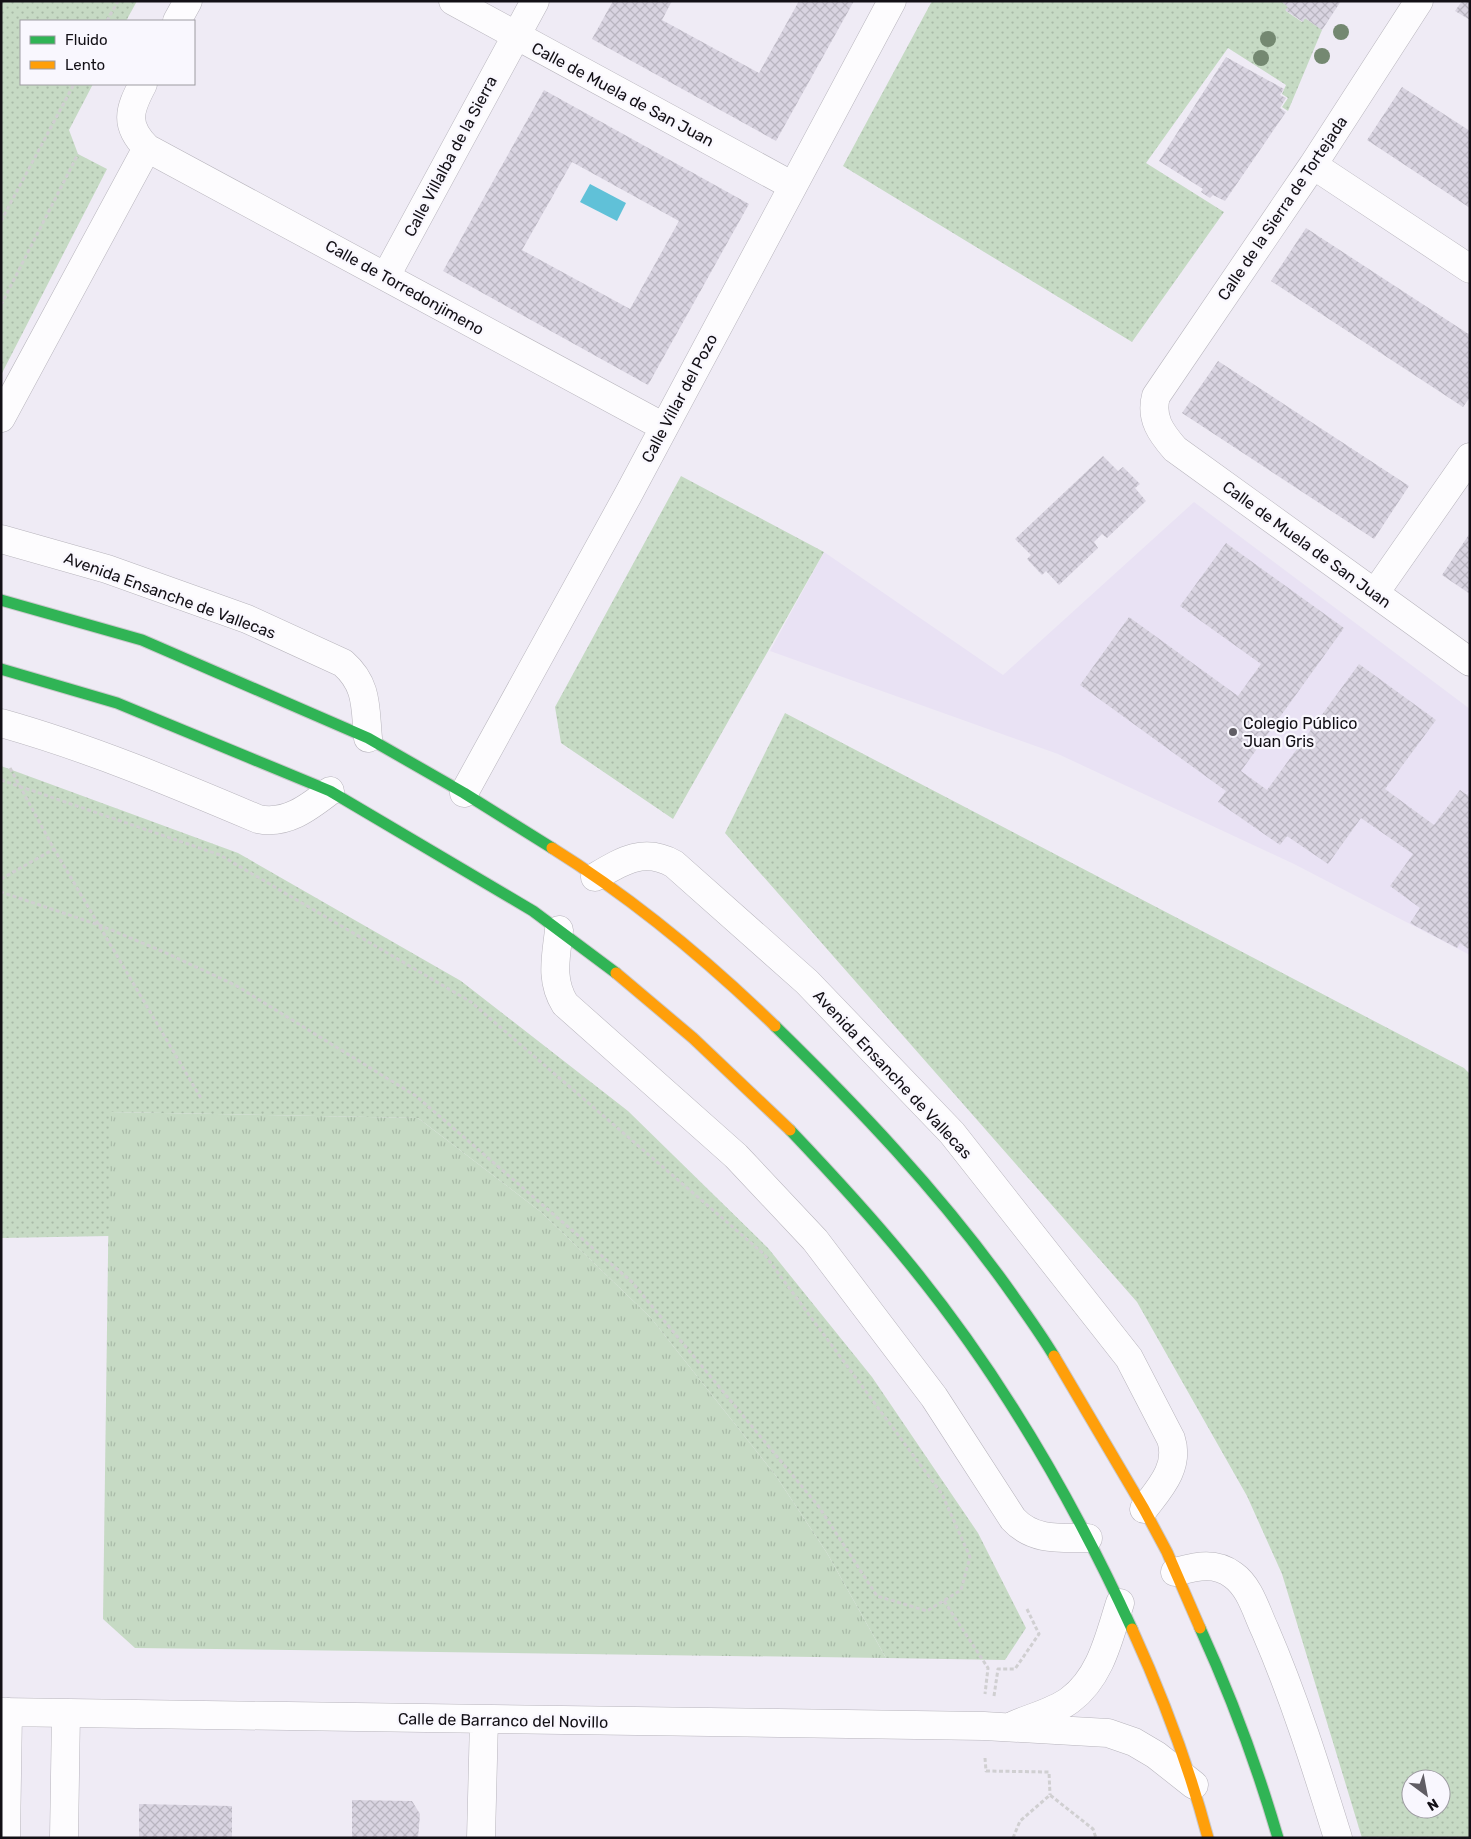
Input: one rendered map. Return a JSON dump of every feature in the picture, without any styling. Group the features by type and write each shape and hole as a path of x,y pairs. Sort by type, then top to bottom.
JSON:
{"main road":[{"path":"1,600 142,640 368,738 464,793 595,877 667,932 765,1016 838,1087 913,1167 980,1251 1044,1339 1144,1509 1167,1552 1227,1687 1265,1793 1278,1838"},
{"path":"1,669 117,703 330,791 519,902 558,930 622,978 694,1038 784,1123 847,1190 905,1258 973,1350 1017,1414 1088,1538 1160,1690 1194,1785 1208,1838"}],"street":[{"path":"178,20 188,1"},
{"name":"Calle de Muela de San Juan","path":"453,1 793,186"},
{"name":"Calle Villalba de la Sierra","path":"386,276 535,1"},
{"name":"Calle Villar del Pozo","path":"464,793 664,427 892,1"},
{"name":"Calle de la Sierra de Tortejada","path":"1155,417 1153,407 1156,396 1313,164 1419,1"},
{"path":"1,418 146,148 136,137 130,120 132,105 142,85"},
{"name":"Calle de Torredonjimeno","path":"146,148 386,276 434,305 664,427"},
{"path":"1313,164 1470,269"},
{"name":"Calle de Muela de San Juan","path":"1155,417 1162,434 1175,448 1470,662"},
{"path":"1375,593 1470,457"},
{"name":"Avenida Ensanche de Vallecas","path":"1,539 107,569 247,619 343,663 356,674 363,691 368,738"},
{"path":"1,723 51,737 131,765 271,822 285,819 307,808 330,791"},
{"name":"Avenida Ensanche de Vallecas","path":"595,877 620,863 647,855 662,857 674,864 807,982 952,1133 1129,1358 1171,1439 1174,1449 1173,1464 1166,1481 1144,1509"},
{"path":"558,930 555,976 557,991 565,1004 736,1156 815,1240 934,1397 1013,1519 1022,1529 1035,1535 1058,1538 1088,1538"},
{"path":"1175,1572 1202,1565 1215,1567 1233,1574 1247,1590 1284,1674 1338,1838"},
{"name":"Calle de Barranco del Novillo","path":"1006,1728 1055,1710 1070,1700 1085,1686 1103,1656 1120,1603"},
{"path":"5,1712 6,1838"},
{"name":"Calle de Barranco del Novillo","path":"5,1712 984,1726 1108,1734 1134,1742 1156,1755 1194,1785"},
{"path":"64,1838 66,1713"},
{"path":"481,1838 484,1720"}],"path":[{"path":"108,20 118,1"},
{"path":"1,221 73,85"},
{"path":"1,305 78,154"},
{"path":"10,768 54,849 202,1100"},
{"path":"1,780 220,855 471,1002 764,1254 942,1494 970,1557 961,1590 927,1611 877,1596 819,1507 631,1282 416,1096 235,985 164,952 99,925 1,892"},
{"path":"1,879 54,849"},
{"path":"944,1601 988,1668 985,1696"},
{"path":"992,1704 998,1669 1015,1669 1039,1634 1026,1607"},
{"path":"985,1751 986,1771 1049,1772 1050,1796"},
{"path":"1013,1838 1020,1821 1050,1796"},
{"path":"1050,1796 1093,1828 1096,1838"}],"shaded area":[{"name":"Colegio Público Juan Gris","path":"1194,502 1470,709 1470,955 1294,864 1058,754 770,651 824,552 1003,675"}],"green space":[{"path":"1,1 137,1 127,20 20,20 20,85 92,85 69,130 78,154 107,169 1,375"},
{"path":"932,1 1281,1 1288,7 1286,11 1302,22 1305,18 1322,30 1288,111 1282,107 1288,98 1282,94 1286,85 1228,48 1146,163 1224,212 1132,342 843,166"},
{"path":"681,476 824,552 673,819 561,743 555,707"},
{"path":"785,713 1464,1068 1470,1074 1470,1838 1362,1838 1282,1574 1247,1496 1137,1302 725,833"},
{"path":"1,766 238,853 461,981 628,1111 768,1248 872,1377 978,1533 1026,1628 1005,1660 886,1658 827,1553 776,1476 651,1318 541,1212 418,1118 111,1112 109,1236 1,1238"},
{"path":"110,1112 418,1118 541,1212 651,1318 776,1476 827,1553 886,1658 135,1648 103,1619"}],"water":[{"path":"590,184 626,203 617,221 580,202"}],"building":[{"path":"613,1 672,1 662,20 759,73 799,1 854,1 776,141 592,39"},
{"path":"1281,1 1341,1 1322,30 1305,18 1303,22 1285,10 1288,7"},
{"path":"1462,1 1470,1 1470,20 1455,11"},
{"path":"1226,57 1284,89 1280,95 1286,98 1280,108 1286,112 1225,201 1213,195 1210,198 1201,192 1203,189 1159,161"},
{"path":"1402,87 1470,131 1470,208 1367,140"},
{"path":"544,90 749,204 648,385 443,271","holes":["572,162 679,221 630,309 522,250"]},
{"path":"1306,228 1470,335 1470,397 1463,407 1271,281"},
{"path":"1218,361 1409,486 1374,539 1182,413"},
{"path":"1103,456 1118,471 1123,467 1140,484 1135,488 1146,501 1107,538 1102,534 1094,542 1098,548 1059,585 1046,571 1042,575 1027,559 1031,555 1015,539"},
{"path":"1470,533 1470,594 1442,575"},
{"path":"1226,543 1344,628 1241,771 1267,790 1359,664 1436,720 1385,789 1434,825 1460,790 1470,797 1470,946 1468,949 1460,943 1457,948 1410,923 1420,908 1390,886 1413,854 1361,818 1328,864 1287,836 1280,845 1218,802 1226,791 1080,685 1129,617 1238,696 1261,664 1180,606"},
{"path":"352,1800 412,1801 420,1814 418,1838 352,1838"},
{"path":"139,1804 232,1806 232,1838 139,1838"}],"traffic: fast":[{"path":"1,600 142,640 368,738 464,793 552,848"},
{"path":"1,669 117,703 330,791 533,911 616,973"},
{"path":"775,1026 896,1150 952,1215 1005,1284 1054,1356"},
{"path":"790,1130 848,1192 938,1299 1001,1389 1058,1483 1109,1580 1132,1629"},
{"path":"1200,1628 1243,1731 1278,1838"}],"traffic: slow":[{"path":"552,848 582,867 668,931 775,1026"},
{"path":"616,973 693,1038 790,1130"},
{"path":"1054,1356 1144,1509 1167,1552 1200,1628"},
{"path":"1132,1629 1174,1732 1208,1838"}],"place":[{"name":"Colegio Público Juan Gris","path":"1233,732"}]}
